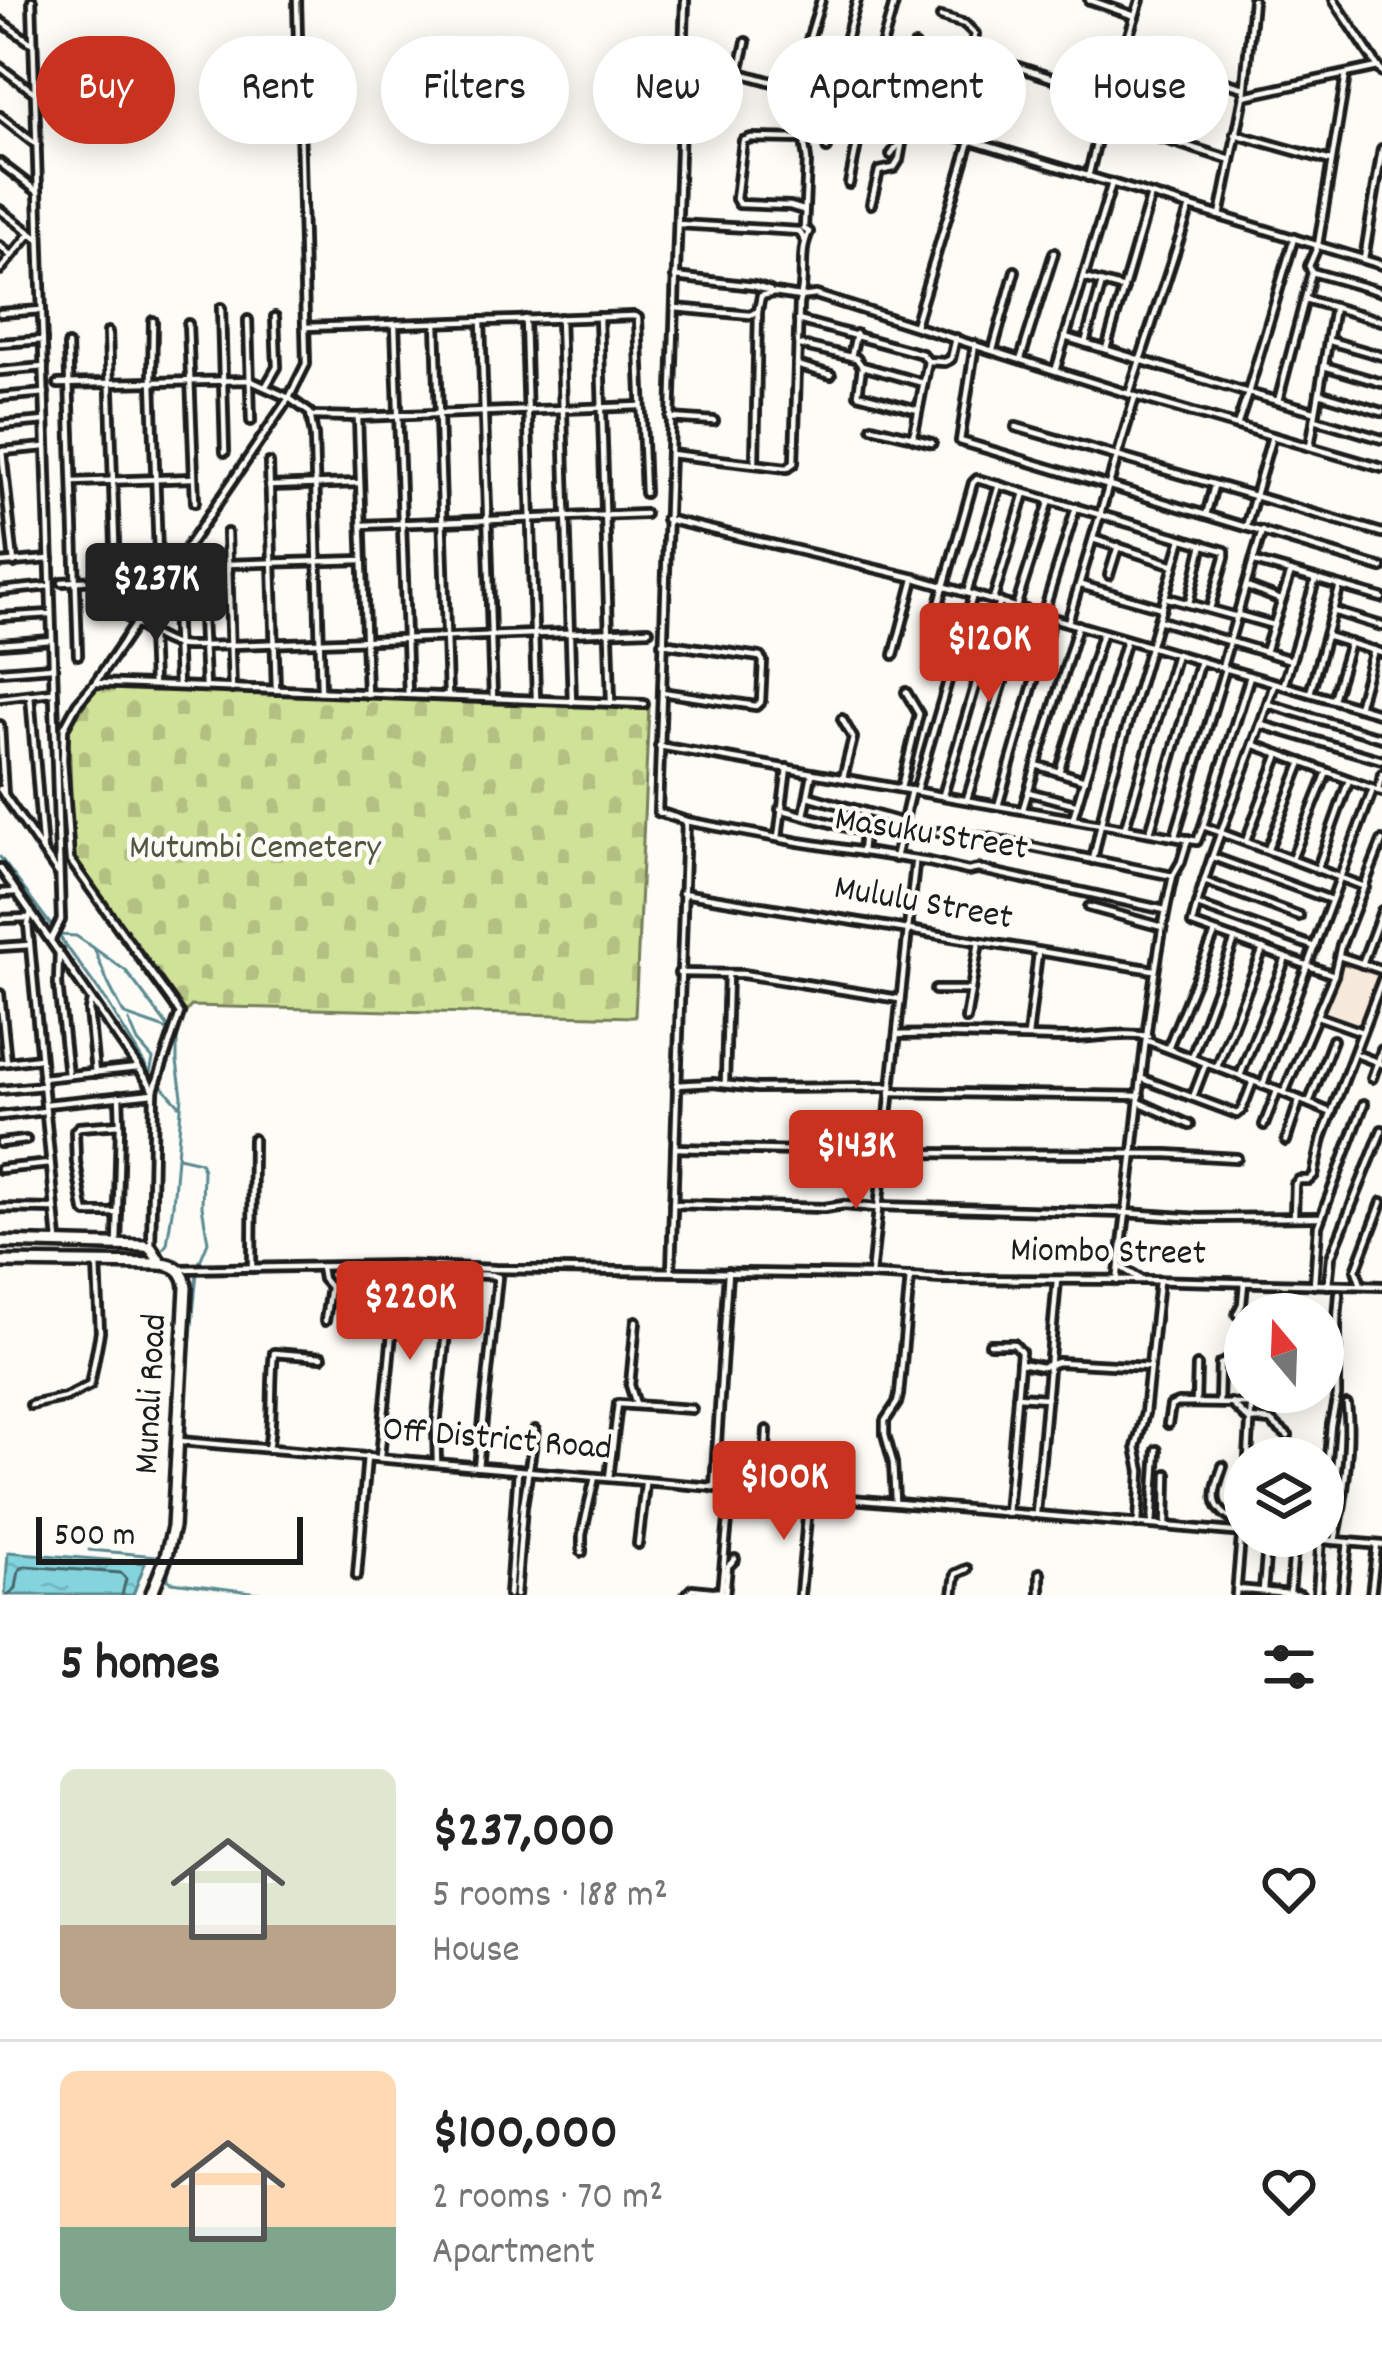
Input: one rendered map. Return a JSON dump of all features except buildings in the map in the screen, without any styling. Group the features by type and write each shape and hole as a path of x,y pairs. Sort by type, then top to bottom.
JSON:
{"main road":[{"path":"0,1242 151,1248 161,1264"},
{"path":"0,1262 161,1264"},
{"name":"Munali Road","path":"151,1595 170,1526 186,1288 180,1269 161,1264"},
{"name":"Munali Road","path":"161,1264 177,1274 182,1287 176,1441"}],"street":[{"path":"32,0 61,920 51,940"},
{"path":"151,1248 154,1092 180,1012 70,860 64,728 289,398 306,364 297,0"},
{"path":"670,1272 686,821 657,810 685,0"},
{"path":"810,36 821,0"},
{"path":"848,36 857,0"},
{"path":"885,36 896,0"},
{"path":"1090,0 1135,16"},
{"path":"1129,36 1140,0"},
{"path":"1220,216 1244,92 1253,0"},
{"path":"1229,87 1244,92 1380,70 1334,0"},
{"path":"941,17 971,27 975,34 972,50 982,58 1050,78"},
{"path":"0,21 33,44"},
{"path":"743,55 746,42"},
{"path":"0,67 34,93"},
{"path":"1278,401 1318,244 1346,76"},
{"path":"0,116 37,145"},
{"path":"1235,134 1331,161"},
{"path":"767,138 743,141 736,199 739,204 803,210"},
{"path":"801,230 805,144"},
{"path":"827,144 827,148"},
{"path":"849,184 856,144"},
{"path":"890,155 899,144"},
{"path":"871,204 879,171 896,167 901,144"},
{"path":"915,326 969,144"},
{"path":"980,144 1382,265"},
{"path":"1088,177 1096,144"},
{"path":"1180,144 1230,160"},
{"path":"1364,260 1382,149"},
{"path":"0,163 38,192"},
{"path":"1056,369 1112,183"},
{"path":"1106,349 1151,195"},
{"path":"1068,622 1141,358 1190,207"},
{"path":"0,210 39,239"},
{"path":"669,454 787,468 794,463 798,320 809,232 676,224"},
{"path":"0,270 30,234"},
{"path":"1237,426 1294,238"},
{"path":"0,247 11,256"},
{"path":"1021,358 1054,253"},
{"path":"993,350 1015,271"},
{"path":"1312,272 1382,292"},
{"path":"1082,277 1124,290"},
{"path":"675,278 754,286 800,297 816,295 1382,468"},
{"path":"1085,343 1102,283"},
{"path":"755,464 758,311 761,296 774,293"},
{"path":"1305,299 1382,321"},
{"path":"221,308 225,452"},
{"path":"675,308 747,316 758,311"},
{"path":"1310,446 1334,308"},
{"path":"0,314 42,310"},
{"path":"307,327 634,316 638,318 644,493"},
{"path":"266,386 277,367 275,317"},
{"path":"599,317 611,703"},
{"path":"560,318 572,701"},
{"path":"248,320 250,422"},
{"path":"525,320 536,700"},
{"path":"798,320 922,354 928,361 950,358 956,338"},
{"path":"153,321 158,554"},
{"path":"481,321 494,698"},
{"path":"436,322 448,696"},
{"path":"188,324 195,502"},
{"path":"395,324 408,695"},
{"path":"108,332 118,608 151,632 176,645 203,646 650,630"},
{"path":"850,357 856,334"},
{"path":"1065,337 1278,401 1382,439"},
{"path":"0,343 43,340"},
{"path":"1328,341 1382,356"},
{"path":"797,344 858,359 862,366 858,394 918,410"},
{"path":"975,344 959,441 1382,568"},
{"path":"68,345 78,655"},
{"path":"913,436 928,361"},
{"path":"797,365 831,374"},
{"path":"862,366 923,383"},
{"path":"1324,366 1382,383"},
{"path":"0,371 44,367"},
{"path":"58,385 249,380 289,398 312,416 641,406"},
{"path":"0,398 45,393"},
{"path":"1319,393 1382,412"},
{"path":"312,416 321,692"},
{"path":"358,417 367,694"},
{"path":"670,418 714,421"},
{"path":"0,424 45,421"},
{"path":"1016,427 1382,533"},
{"path":"872,428 932,442"},
{"path":"1246,527 1272,436"},
{"path":"14,563 1,452 45,447"},
{"path":"268,463 276,690"},
{"path":"73,482 195,478"},
{"path":"934,622 974,481 1226,553 1210,610"},
{"path":"269,486 361,483"},
{"path":"1205,515 1215,484"},
{"path":"895,859 999,485"},
{"path":"944,796 1025,493"},
{"path":"1016,606 1050,500"},
{"path":"1043,615 1076,507"},
{"path":"362,525 645,514"},
{"path":"666,519 915,578 1382,714"},
{"path":"1175,836 1262,531"},
{"path":"227,533 232,689"},
{"path":"1094,538 1174,565"},
{"path":"1093,860 1182,538"},
{"path":"1189,603 1203,544"},
{"path":"1109,575 1118,546"},
{"path":"0,563 50,559"},
{"path":"227,564 363,560"},
{"path":"1252,562 1382,598"},
{"path":"200,567 205,687"},
{"path":"1265,652 1292,571"},
{"path":"894,655 915,578"},
{"path":"1284,684 1315,578"},
{"path":"62,583 116,580"},
{"path":"1081,585 1162,608"},
{"path":"0,591 50,586"},
{"path":"1310,693 1340,586"},
{"path":"1246,587 1281,600"},
{"path":"1165,597 1273,626"},
{"path":"175,602 178,686"},
{"path":"967,800 1025,609"},
{"path":"1333,611 1382,626"},
{"path":"0,617 50,614"},
{"path":"998,806 1052,618"},
{"path":"1157,620 1291,660"},
{"path":"1022,809 1078,625"},
{"path":"151,632 153,685"},
{"path":"1060,772 1102,632"},
{"path":"1326,636 1378,651 1358,706"},
{"path":"0,644 51,640"},
{"path":"1073,818 1126,640"},
{"path":"662,643 763,661 761,701 756,706 662,692"},
{"path":"1333,699 1349,643"},
{"path":"1125,827 1176,654"},
{"path":"1150,832 1200,661"},
{"path":"0,671 52,667"},
{"path":"659,746 1198,840 1250,676"},
{"path":"1275,682 1192,924 1334,975"},
{"path":"95,683 644,704"},
{"path":"0,698 52,692"},
{"path":"901,788 919,714 906,692"},
{"path":"30,694 43,852"},
{"path":"1268,704 1382,738"},
{"path":"842,718 853,738 843,778"},
{"path":"0,725 2,792 58,874"},
{"path":"1262,725 1382,760"},
{"path":"1255,745 1378,791"},
{"path":"1246,842 1279,754"},
{"path":"1268,849 1302,762"},
{"path":"1036,765 1085,780"},
{"path":"778,838 787,768"},
{"path":"804,815 812,772"},
{"path":"1292,859 1327,772"},
{"path":"1263,1085 1382,774"},
{"path":"1317,870 1349,780"},
{"path":"1028,792 1077,805"},
{"path":"808,796 904,823"},
{"path":"780,809 864,832 862,852"},
{"name":"Masuku Street","path":"686,821 1040,881 1166,910"},
{"path":"1203,826 1364,887"},
{"path":"938,832 1173,876"},
{"path":"37,844 42,835"},
{"path":"1117,1281 1154,970 1173,876 1188,838"},
{"path":"1264,1125 1318,1016 1382,842"},
{"path":"1213,857 1330,901"},
{"path":"59,862 70,860"},
{"path":"871,1275 915,861"},
{"path":"0,868 154,1092"},
{"path":"1204,881 1299,916"},
{"path":"0,893 16,892"},
{"name":"Mululu Street","path":"682,893 1154,970"},
{"path":"1198,905 1315,947"},
{"path":"1089,907 1162,927"},
{"path":"1362,964 1382,911"},
{"path":"0,920 30,915"},
{"path":"30,915 59,1244"},
{"path":"1168,1048 1215,933"},
{"path":"1192,1057 1235,939"},
{"path":"966,1019 979,940"},
{"path":"0,946 30,944"},
{"path":"1217,1066 1263,949"},
{"path":"58,951 68,1076"},
{"path":"1028,1036 1038,952"},
{"path":"1339,956 1382,970"},
{"path":"1240,1076 1286,958"},
{"path":"679,973 806,983 899,999"},
{"path":"725,1084 728,974"},
{"path":"1294,1216 1295,1184 1314,1175 1320,1145 1382,980"},
{"path":"935,989 970,990"},
{"path":"0,994 4,1062 40,1058"},
{"path":"92,999 88,1010 95,1073"},
{"path":"1318,1016 1362,1032"},
{"path":"896,1035 1079,1038 1130,1033 1332,1113"},
{"path":"1309,1103 1333,1040"},
{"path":"1372,1078 1382,1050"},
{"path":"1356,1054 1380,1063"},
{"path":"1193,1097 1206,1062"},
{"path":"0,1090 139,1068"},
{"path":"1142,1078 1239,1114 1253,1082"},
{"path":"676,1084 855,1085 1140,1099 1190,1125"},
{"path":"0,1116 154,1092"},
{"path":"117,1245 120,1096"},
{"path":"1286,1141 1300,1100"},
{"path":"1314,1285 1321,1216 1364,1104"},
{"path":"118,1213 84,1210 75,1131 121,1124"},
{"path":"1328,1285 1331,1257 1382,1130"},
{"path":"252,1268 253,1139"},
{"path":"0,1143 26,1140"},
{"path":"676,1148 1237,1158"},
{"path":"0,1169 50,1164"},
{"path":"1361,1286 1356,1271 1382,1202"},
{"path":"673,1204 1200,1218 1321,1216"},
{"path":"0,1208 54,1209"},
{"path":"31,1405 79,1392 91,1382 100,1332 97,1263"},
{"path":"1119,1266 1145,1280"},
{"path":"321,1267 322,1280 330,1287 326,1321"},
{"name":"Miombo Street","path":"180,1269 728,1272 1382,1286"},
{"path":"380,1457 399,1269"},
{"path":"383,1271 498,1277 478,1467"},
{"path":"714,1488 728,1272"},
{"path":"895,1502 885,1421 899,1395 910,1277"},
{"path":"1036,1515 1058,1280"},
{"path":"1138,1524 1141,1471 1136,1447 1145,1413 1159,1281"},
{"path":"1243,1293 1244,1283"},
{"path":"437,1463 436,1426 448,1322"},
{"path":"636,1322 631,1388 636,1404"},
{"path":"990,1344 1018,1346 1020,1363 1007,1513"},
{"path":"268,1449 274,1353 322,1357"},
{"path":"1219,1403 1220,1364 1224,1362"},
{"path":"1020,1363 1150,1367"},
{"path":"1196,1402 1197,1366"},
{"path":"609,1478 617,1406 631,1388"},
{"path":"1017,1396 1047,1398"},
{"path":"620,1403 692,1408"},
{"path":"1168,1424 1172,1406 1224,1403"},
{"path":"1344,1464 1347,1406"},
{"path":"1243,1413 1251,1420 1270,1421 1288,1436"},
{"path":"1250,1437 1251,1413"},
{"path":"513,1595 535,1430"},
{"path":"764,1492 767,1430"},
{"name":"Off District Road","path":"176,1441 1224,1529"},
{"path":"1152,1525 1157,1450"},
{"path":"357,1576 367,1456"},
{"path":"1223,1466 1215,1493 1224,1515"},
{"path":"513,1595 518,1470"},
{"path":"1166,1526 1167,1474"},
{"path":"582,1552 595,1477"},
{"path":"638,1544 645,1481"},
{"path":"686,1595 692,1589 721,1592 730,1489"},
{"path":"800,1595 809,1495"},
{"path":"1344,1542 1379,1545 1371,1595"},
{"path":"1342,1595 1348,1542"},
{"path":"1239,1557 1236,1592 1300,1595"},
{"path":"1262,1594 1266,1557"},
{"path":"1289,1594 1293,1557"},
{"path":"1317,1595 1320,1557"},
{"path":"725,1595 728,1566 735,1559"},
{"path":"953,1595 956,1574 967,1569"},
{"path":"1040,1573 1040,1595"}],"shaded area":[{"path":"1340,958 1382,973 1361,1029 1319,1014"}],"green space":[{"name":"Mutumbi Cemetery","path":"96,687 649,707 635,1017 191,1006 179,1022 73,859 69,729"}],"water":[{"path":"8,1552 145,1563 133,1595 5,1595"}],"waterway":[{"path":"0,857 53,928"},
{"path":"58,935 76,936 94,948 124,1014"},
{"path":"59,936 107,1002 153,1084"},
{"path":"95,949 126,971 169,1028"},
{"path":"125,1015 177,1033 182,1096 173,1205 167,1244 160,1253"},
{"path":"129,1021 138,1042 153,1059 150,1073"},
{"path":"161,1085 179,1105"},
{"path":"178,1157 200,1162 203,1169 208,1242 198,1266"},
{"path":"189,1358 197,1272"},
{"path":"183,1429 188,1366"},
{"path":"170,1557 179,1521 182,1448"},
{"path":"89,1550 157,1556"},
{"path":"168,1565 172,1582 275,1595"}]}
